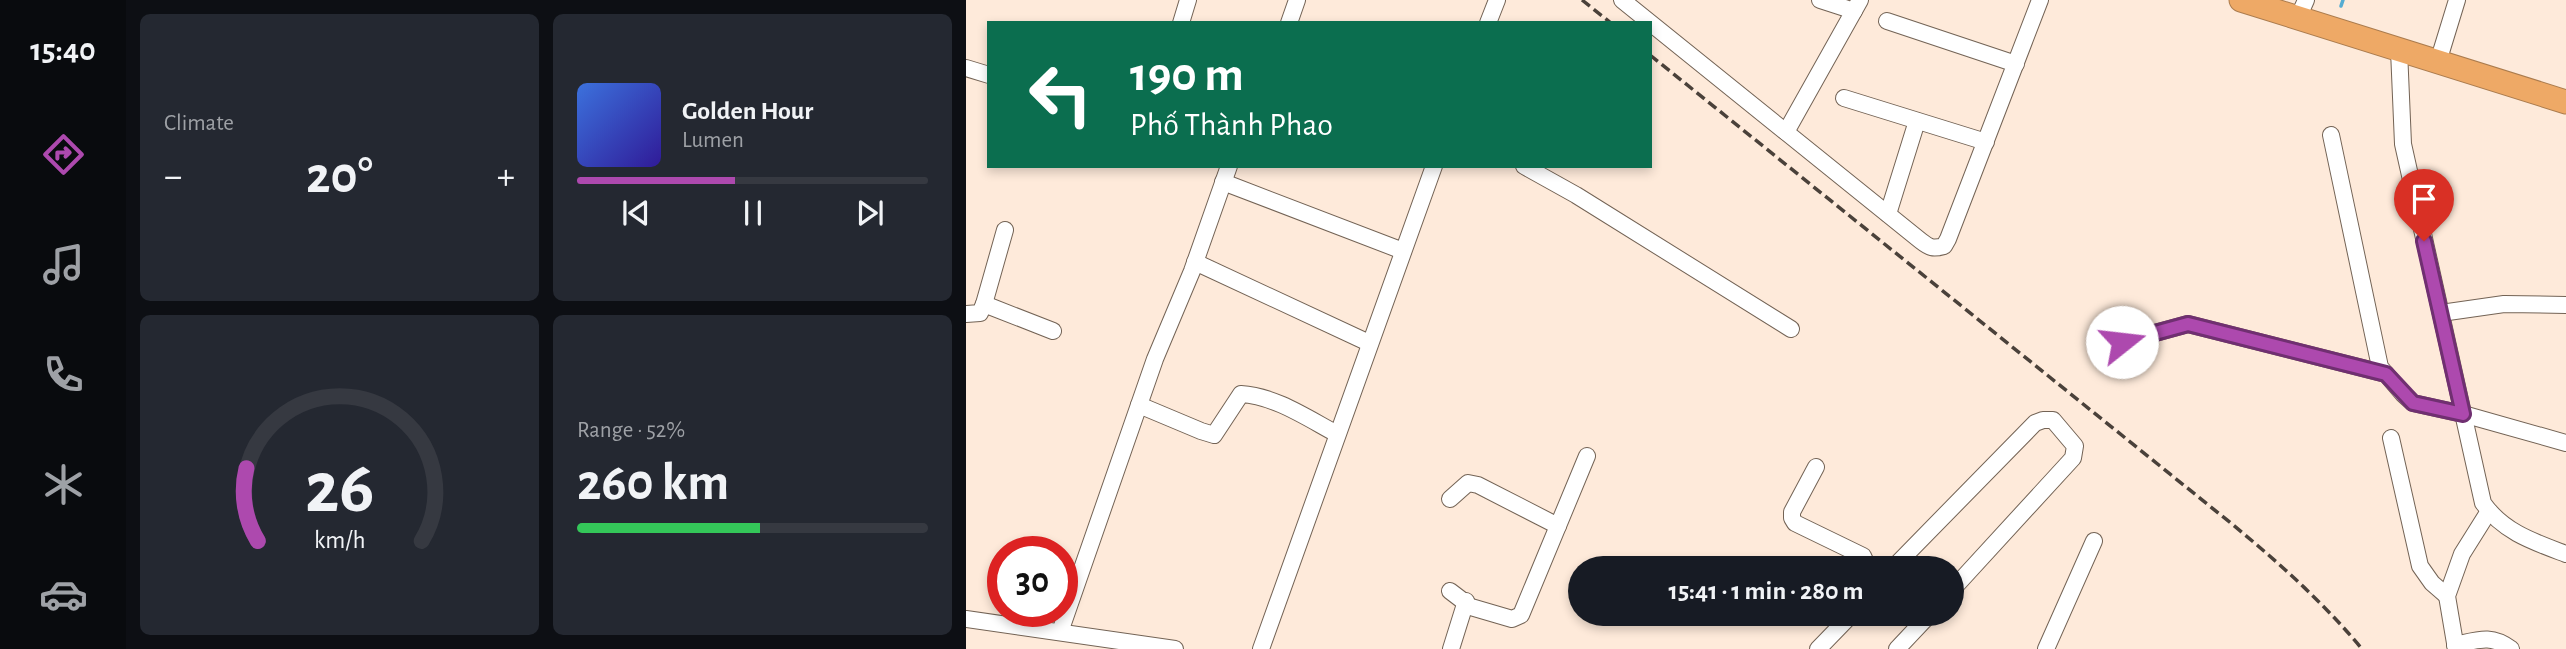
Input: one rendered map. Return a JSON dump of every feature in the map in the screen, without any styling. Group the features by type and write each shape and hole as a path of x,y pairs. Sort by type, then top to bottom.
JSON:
{"highway":[{"path":"2241,0 2302,9 2399,50 2566,102"}],"street":[{"path":"1182,21 1188,0"},
{"path":"1290,21 1297,0"},
{"path":"1489,21 1497,0"},
{"path":"1622,0 1648,21"},
{"path":"1786,132 1857,6 1819,0"},
{"path":"1652,24 1930,248 1944,246 1948,239 2040,0"},
{"path":"2438,62 2457,0"},
{"path":"1887,20 2016,64"},
{"path":"2399,50 2403,144 2483,503 2510,531 2566,554"},
{"path":"966,68 987,74"},
{"path":"1844,98 1986,142"},
{"path":"1888,214 1917,121"},
{"path":"2331,135 2380,367 2413,403 2566,443"},
{"path":"1060,632 1155,359 1195,262 1228,168"},
{"path":"1262,649 1336,434 1433,168"},
{"path":"1528,168 1576,195 1791,329"},
{"path":"1223,182 1403,251"},
{"path":"966,314 980,313 1005,230"},
{"path":"1195,262 1369,343"},
{"path":"984,304 1052,331"},
{"path":"2441,313 2504,304 2566,305"},
{"path":"2122,342 2188,324 2386,374"},
{"path":"1139,405 1214,435 1241,394 1252,395 1268,399 1336,434"},
{"path":"1905,556 2035,423 2053,420 2075,446 2074,458 1964,577"},
{"path":"2391,438 2420,566 2432,583 2447,596"},
{"path":"1450,591 1471,607 1512,619 1521,615 1587,456"},
{"path":"1816,467 1792,512 1792,518 1795,523 1863,556"},
{"path":"1450,499 1468,483 1478,485 1558,526"},
{"path":"2488,511 2459,560 2447,596 2456,647 2489,638 2511,649"},
{"path":"2046,649 2094,541"},
{"path":"1451,649 1466,601"},
{"path":"966,619 1175,649"},
{"path":"1818,649 1840,626"},
{"path":"1897,649 1919,626"}],"waterway":[{"path":"2341,6 2343,0"}],"railway":[{"path":"1582,0 1608,21"},
{"path":"1652,57 2267,553 2332,615 2362,649"}],"route":[{"path":"2122,342 2188,324 2386,374 2413,403 2463,414 2424,241"}]}
